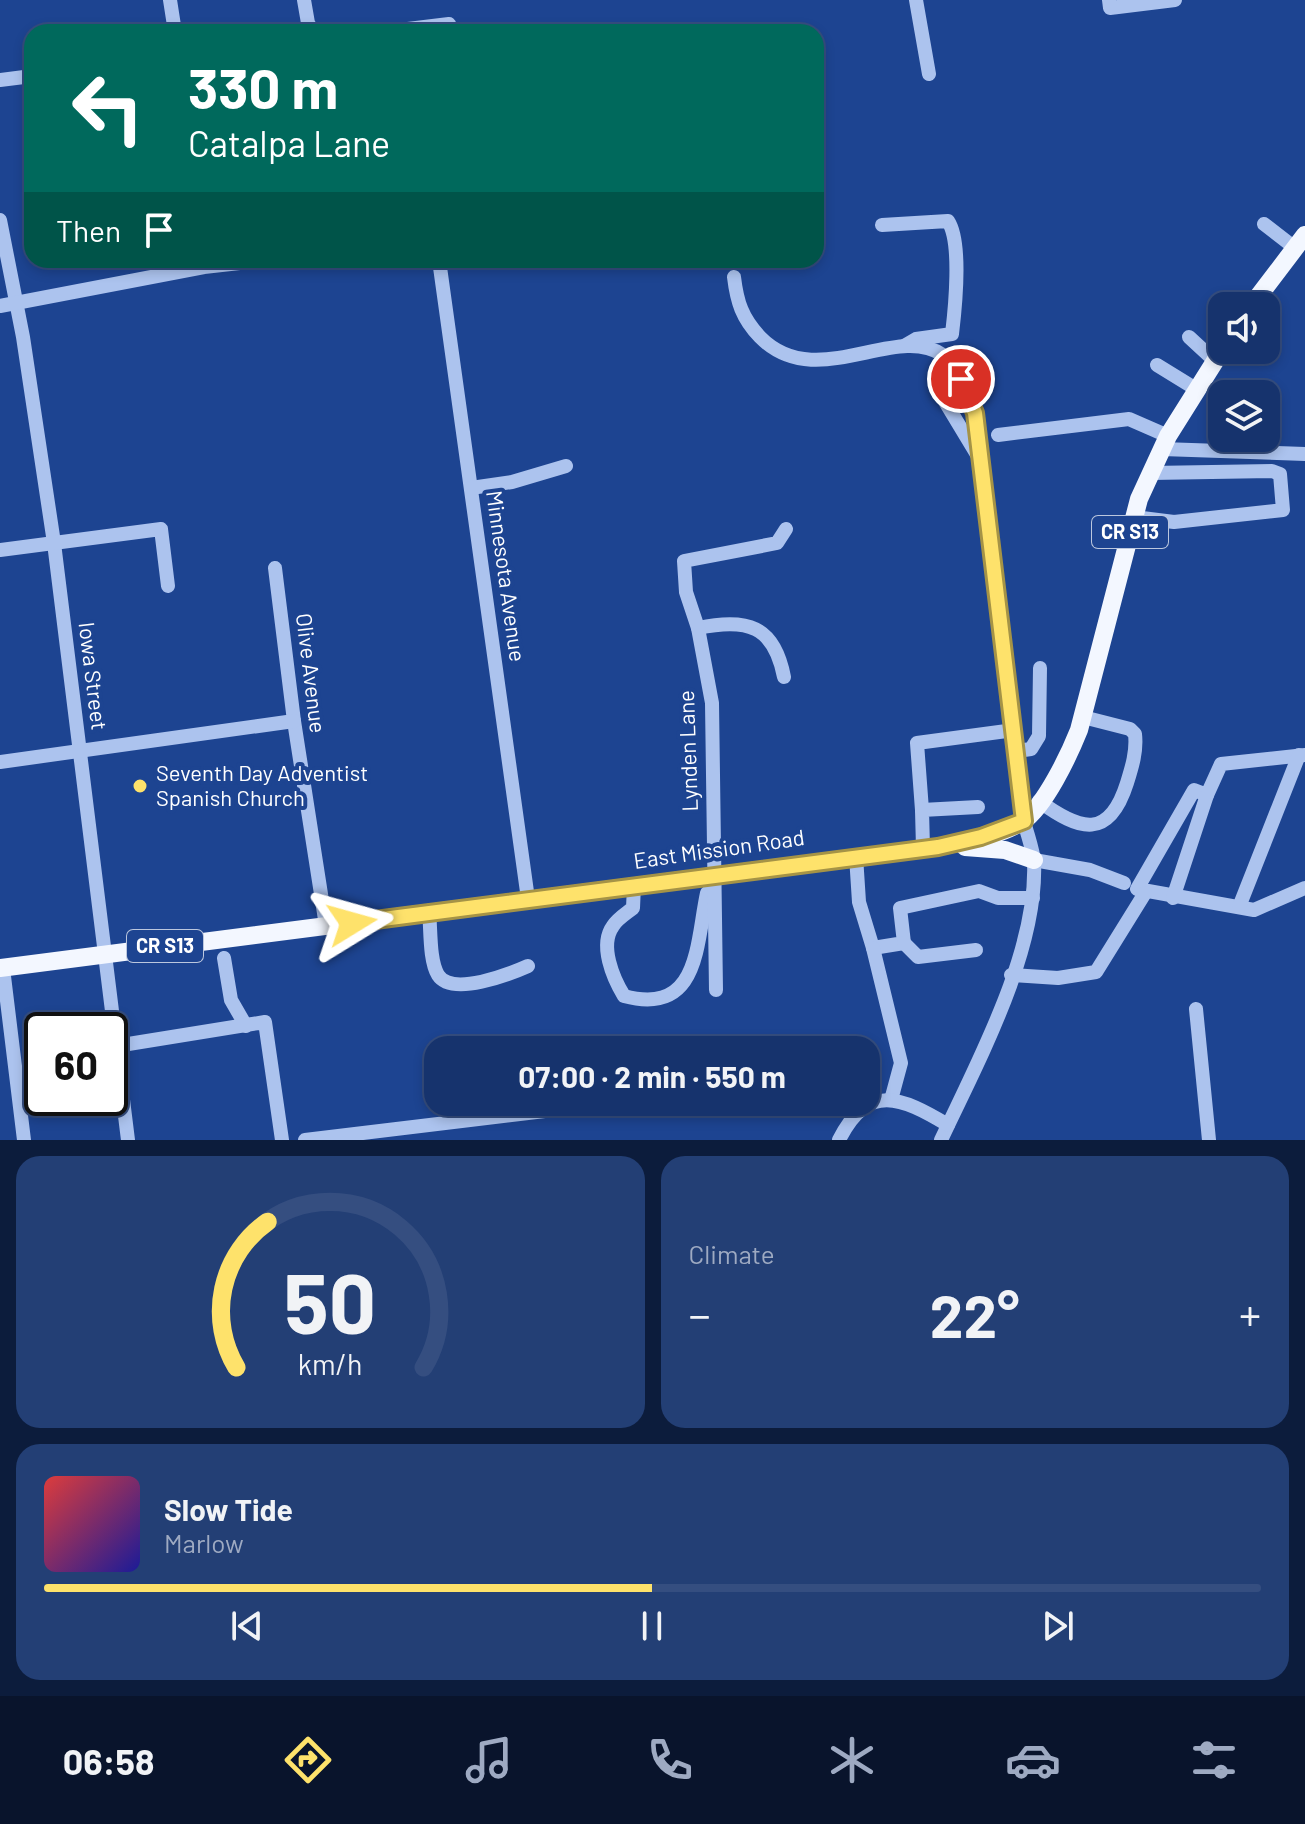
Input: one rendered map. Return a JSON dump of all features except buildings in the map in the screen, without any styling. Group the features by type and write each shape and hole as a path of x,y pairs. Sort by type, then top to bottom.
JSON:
{"main road":[{"path":"1262,292 1300,241"},
{"name":"CR S13","path":"1024,821 1068,756 1083,717 1134,517 1165,442 1213,364"},
{"name":"East Mission Road","path":"2,968 930,847 981,837 1024,821"},
{"path":"930,847 1005,850 1034,860"}],"street":[{"path":"170,0 174,24"},
{"path":"304,0 311,24"},
{"path":"916,0 929,74"},
{"path":"1109,0 1110,8 1175,0"},
{"path":"0,80 24,77"},
{"name":"Iowa Street","path":"0,220 54,543 112,1012"},
{"path":"734,277 737,302 746,322 772,349 797,359 839,359 903,346 926,337 952,334 956,250 948,221 882,225"},
{"path":"1264,224 1300,241"},
{"path":"0,306 184,268"},
{"name":"Minnesota Avenue","path":"440,268 528,899"},
{"path":"1189,337 1208,349"},
{"path":"903,346 937,351 946,356 961,379 975,413 1024,821 1034,860 1033,898 998,1016 941,1140"},
{"path":"1157,365 1196,389"},
{"path":"961,379 945,384 941,395 981,460"},
{"path":"998,435 1129,419 1165,442 1305,454"},
{"path":"471,488 512,482 566,466"},
{"path":"1134,517 1174,522 1283,510 1280,474 1272,471 1151,473"},
{"path":"0,550 161,529 168,586"},
{"name":"Lynden Lane","path":"716,990 709,876 712,703 698,628 686,592 684,561 777,543 786,529"},
{"name":"Olive Avenue","path":"275,568 294,721 326,926"},
{"path":"698,628 720,624 757,630 779,649 784,677"},
{"path":"1017,751 1031,749 1039,736 1040,668"},
{"path":"1039,801 1076,825 1091,826 1109,819 1119,809 1133,762 1135,734 1130,729 1083,717"},
{"path":"0,762 185,733 294,721"},
{"path":"930,847 922,810 917,743 1014,730"},
{"path":"1173,898 1207,795 1221,764 1302,755 1239,907"},
{"path":"1207,795 1194,790 1137,889 1145,893 1254,910 1305,888"},
{"path":"922,810 978,807"},
{"path":"856,856 859,902 901,1063 891,1100"},
{"path":"1034,860 1061,862 1124,883"},
{"path":"634,885 633,908 613,926 608,936 611,974 624,996 666,996 681,989 689,978 709,876"},
{"path":"976,950 918,957 904,943 900,908 979,891 998,898 1033,898"},
{"path":"1011,975 1058,978 1096,972 1145,893"},
{"path":"429,912 436,971 443,980 454,984 481,981 528,966"},
{"path":"873,948 904,943"},
{"path":"224,958 231,1000 246,1026"},
{"path":"2,968 24,1140"},
{"path":"1196,1009 1209,1140"},
{"path":"128,1044 265,1022 282,1140"},
{"path":"839,1140 854,1113 868,1102 891,1100 919,1108 948,1125"},
{"name":"Iowa Street","path":"125,1116 128,1140"},
{"path":"305,1140 421,1133 509,1116"}],"place":[{"name":"Seventh Day Adventist Spanish Church","path":"140,786"}],"route":[{"path":"352,923 938,847 981,837 1024,821 975,413 961,379"}]}
